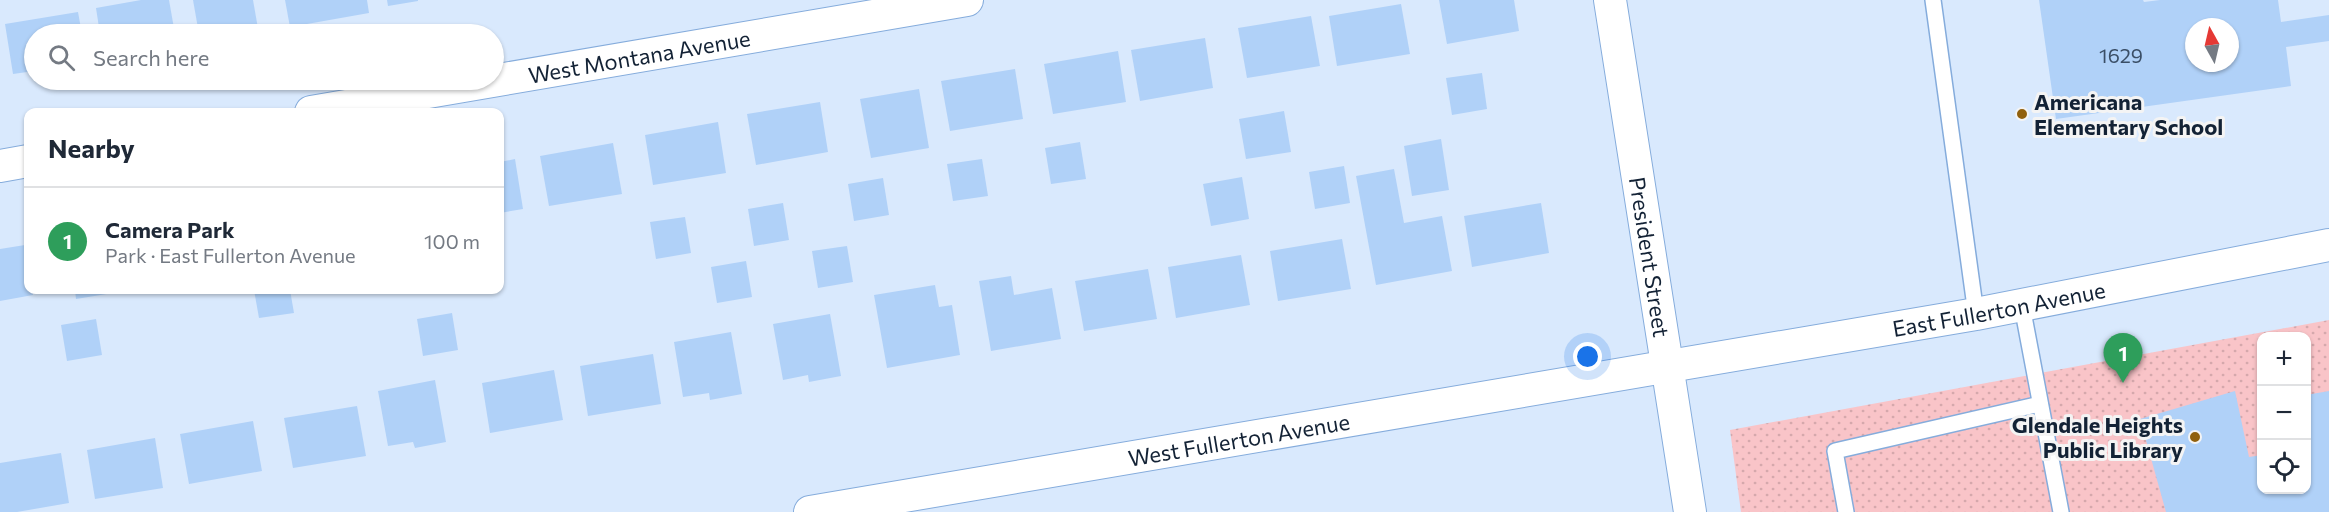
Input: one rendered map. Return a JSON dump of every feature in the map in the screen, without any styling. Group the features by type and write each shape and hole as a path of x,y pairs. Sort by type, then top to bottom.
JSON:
{"street":[{"name":"West Montana Avenue","path":"504,79 967,0"},
{"name":"President Street","path":"1610,0 1690,512"},
{"name":"West Montana Avenue","path":"333,108 439,90"},
{"path":"0,166 24,162"},
{"name":"East Fullerton Avenue","path":"1666,365 2022,306 2329,246"},
{"name":"West Fullerton Avenue","path":"810,512 1666,365"}],"lane":[{"path":"1933,0 1976,314"},
{"path":"2022,306 2061,512"},
{"path":"1846,512 1835,451 2040,404"}],"shaded area":[{"path":"2329,320 2329,512 1741,512 1730,430 2257,333 2257,494 2311,494 2311,332 2264,332"}],"building":[{"path":"141,0 169,0 173,24 98,24 96,8"},
{"path":"193,0 253,0 257,24 197,24"},
{"path":"285,0 367,0 369,13 307,24 289,24"},
{"path":"387,0 418,0 418,1 388,6"},
{"path":"1439,0 1514,0 1519,31 1447,44"},
{"path":"2039,0 2143,0 2144,2 2278,0 2281,22 2329,15 2329,41 2286,47 2291,86 2056,119"},
{"path":"1401,4 1410,54 1337,66 1329,16"},
{"path":"78,12 80,24 24,24 24,72 13,74 5,24"},
{"path":"1311,16 1320,66 1247,78 1238,28"},
{"path":"1205,38 1213,88 1140,101 1131,50"},
{"path":"1118,51 1126,102 1053,114 1044,64"},
{"path":"1015,69 1023,119 950,131 941,81"},
{"path":"1482,73 1487,109 1452,115 1446,78"},
{"path":"919,89 929,148 871,158 860,99"},
{"path":"820,102 828,152 756,165 747,114"},
{"path":"1284,111 1291,152 1246,159 1239,119"},
{"path":"718,122 726,173 653,185 645,135"},
{"path":"1441,139 1449,190 1412,196 1404,146"},
{"path":"1080,142 1086,179 1051,184 1045,148"},
{"path":"613,143 622,194 549,206 540,156"},
{"path":"515,159 523,209 504,212 504,161"},
{"path":"982,159 988,196 953,201 947,164"},
{"path":"1344,166 1350,203 1315,209 1309,172"},
{"path":"1394,169 1404,223 1442,216 1452,271 1376,285 1356,176"},
{"path":"1242,177 1249,219 1211,226 1203,184"},
{"path":"883,178 889,215 854,221 848,184"},
{"path":"783,203 789,240 754,246 748,209"},
{"path":"1541,203 1549,253 1472,267 1464,216"},
{"path":"685,217 691,253 656,259 650,222"},
{"path":"1342,239 1351,289 1278,301 1270,251"},
{"path":"24,245 24,294 33,295 0,301 0,249"},
{"path":"847,246 853,282 818,288 812,251"},
{"path":"1241,255 1250,305 1176,318 1168,267"},
{"path":"746,261 752,297 717,303 711,267"},
{"path":"1148,269 1157,319 1084,331 1075,281"},
{"path":"1011,276 1014,295 1052,288 1061,339 991,351 979,281"},
{"path":"935,285 939,307 952,305 960,355 887,368 874,295"},
{"path":"75,294 107,294 76,299"},
{"path":"255,294 291,294 294,313 259,318"},
{"path":"452,313 458,350 423,356 417,319"},
{"path":"830,314 841,376 809,382 808,375 783,380 773,324"},
{"path":"96,319 102,355 67,361 61,325"},
{"path":"731,332 742,394 710,400 709,393 683,397 674,342"},
{"path":"653,354 661,404 588,416 580,366"},
{"path":"554,370 563,420 490,433 482,383"},
{"path":"435,380 446,442 415,448 413,442 388,446 378,391"},
{"name":"Glendale Heights Public Library","path":"2235,391 2249,457 2257,456 2257,494 2311,494 2311,394 2329,391 2329,512 2166,512 2140,419"},
{"path":"357,406 366,456 293,468 284,418"},
{"path":"253,421 262,471 189,484 180,434"},
{"path":"155,438 163,488 95,499 87,450"},
{"path":"61,453 69,503 17,512 0,512 0,463"}],"place":[{"name":"Americana Elementary School","path":"2022,114"},
{"name":"Camera Park","path":"2123,383"},
{"name":"Glendale Heights Public Library","path":"2195,437"}]}
